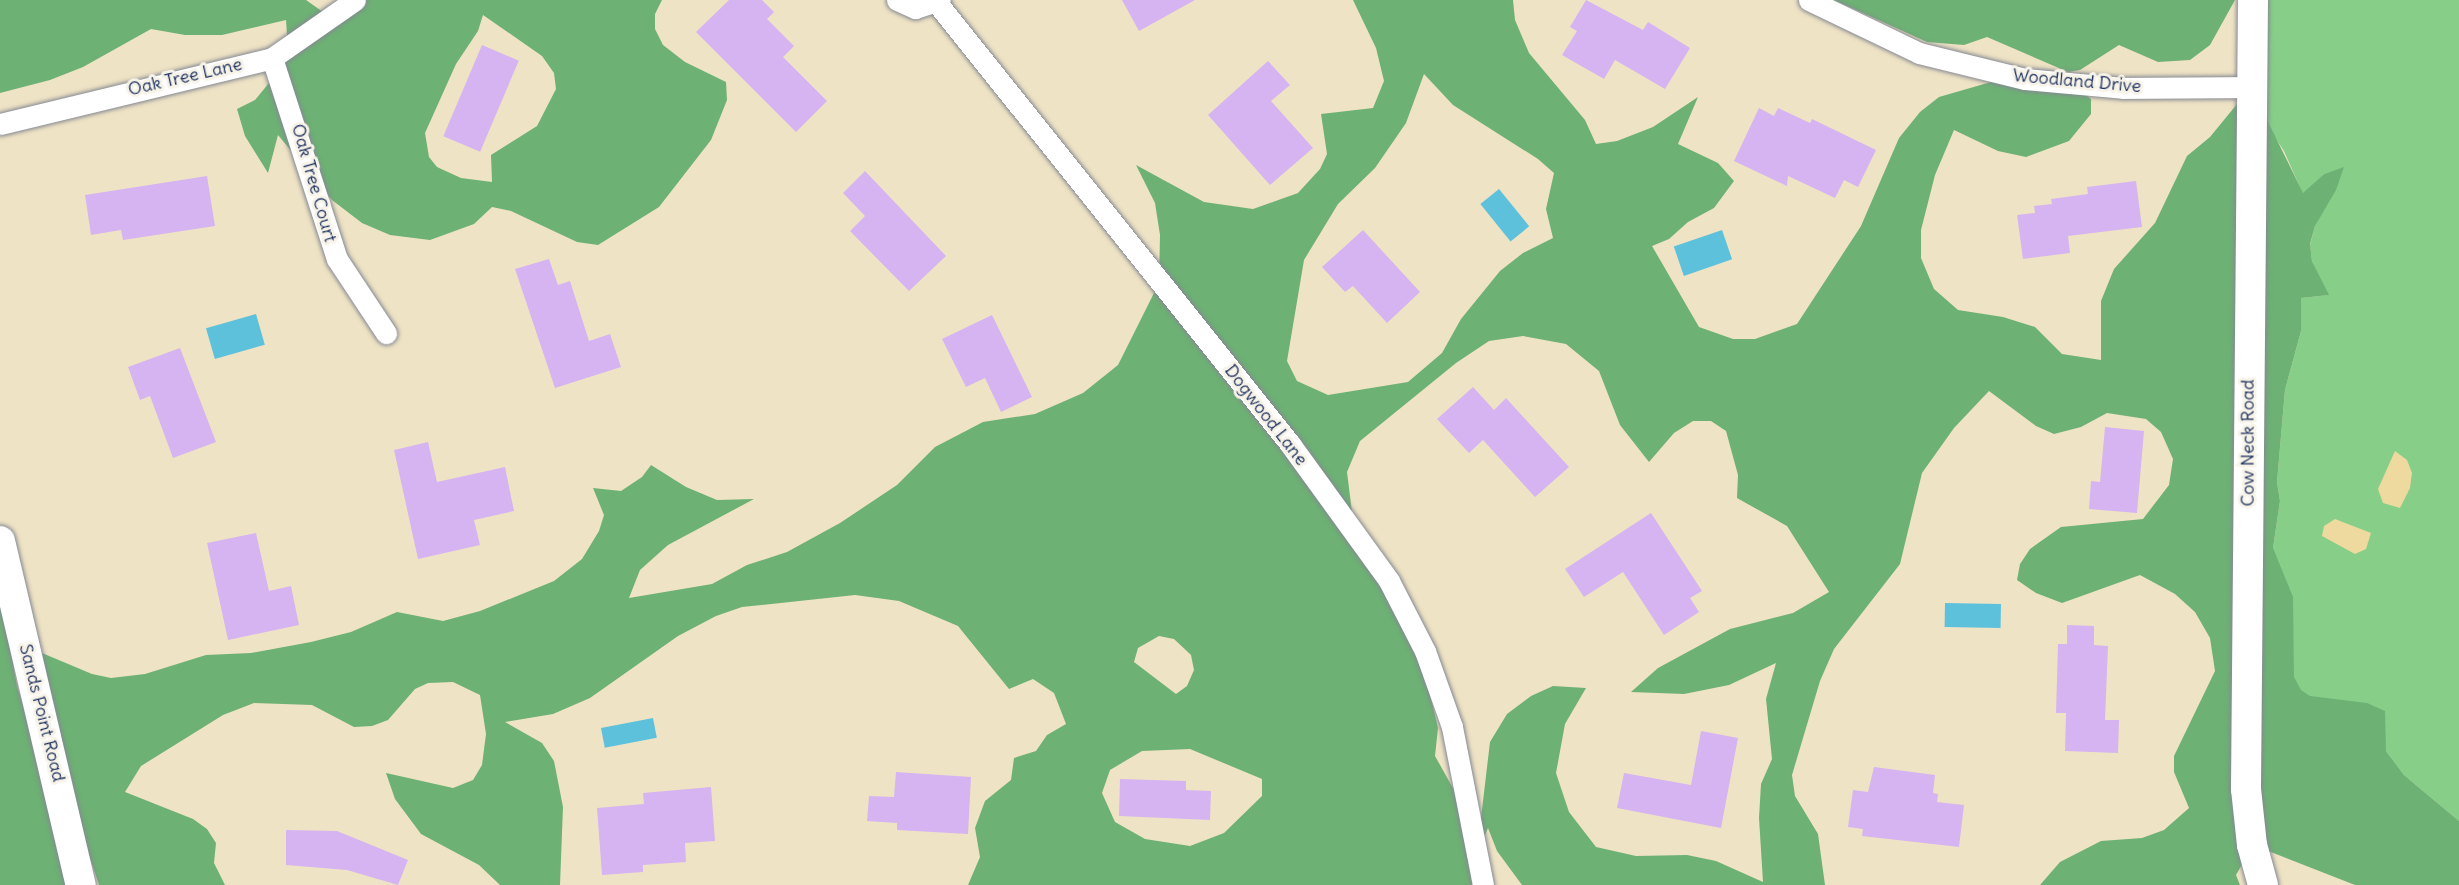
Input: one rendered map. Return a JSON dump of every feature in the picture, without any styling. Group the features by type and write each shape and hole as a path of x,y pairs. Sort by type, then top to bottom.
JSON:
{"main road":[{"name":"Cow Neck Road","path":"2253,0 2246,789 2252,845 2263,885"},
{"name":"Sands Point Road","path":"0,541 81,885"}],"street":[{"name":"Oak Tree Lane","path":"0,124 272,58 355,0"},
{"name":"Dogwood Lane","path":"897,0 915,8 939,1 1290,444 1389,581 1425,651 1452,727 1483,885"},
{"name":"Woodland Drive","path":"1809,0 1919,53 2025,79 2123,88 2252,87"},
{"name":"Oak Tree Court","path":"272,58 337,259 386,333"}],"green space":[{"path":"0,0 306,0 323,12 340,0 662,0 655,14 655,29 663,45 685,62 726,82 727,100 711,140 659,207 598,245 577,242 511,211 492,207 474,224 430,240 390,235 362,223 332,200 278,135 268,173 245,136 237,109 255,100 269,83 287,35 286,20 222,35 185,35 151,29 83,67 50,80 0,93","holes":["483,15 542,56 554,73 556,89 537,126 491,155 492,182 461,178 437,167 429,157 425,133 456,64 478,31"]},
{"path":"1353,0 1513,0 1515,20 1529,53 1585,120 1596,144 1617,141 1653,127 1698,97 1678,144 1718,163 1734,181 1714,208 1688,222 1669,239 1652,246 1699,327 1733,339 1755,339 1797,324 1861,226 1899,138 1920,112 1939,97 1991,82 2083,93 2091,99 2091,114 2069,141 2026,157 1998,151 1954,130 1935,175 1921,230 1921,258 1934,289 1958,310 2003,317 2035,327 2062,354 2101,360 2101,301 2114,269 2155,223 2187,156 2210,137 2251,87 2303,193 2324,174 2344,167 2336,190 2315,226 2310,244 2312,261 2329,295 2301,298 2301,331 2285,390 2277,482 2280,501 2273,548 2293,597 2294,677 2301,690 2310,696 2367,703 2385,711 2386,751 2404,775 2459,821 2459,885 2355,885 2253,845 2236,875 2240,885 2040,885 2060,862 2101,841 2142,838 2164,830 2189,808 2174,772 2174,756 2215,671 2210,638 2195,612 2175,594 2140,575 2062,603 2036,593 2017,580 2020,564 2030,549 2061,527 2143,519 2169,485 2173,459 2161,432 2146,419 2107,413 2081,427 2054,434 2036,426 1989,391 1954,428 1922,473 1900,564 1834,649 1820,681 1792,775 1795,796 1818,834 1825,885 1522,885 1497,851 1488,828 1471,867 1472,885 968,885 980,857 975,828 985,801 1011,780 1014,758 1036,751 1047,735 1066,724 1054,693 1033,679 1009,689 958,626 899,601 855,595 742,607 716,616 678,636 590,698 553,714 505,722 542,743 554,761 563,807 560,885 500,885 479,865 421,834 395,799 386,773 453,788 473,780 482,765 486,734 480,695 453,682 428,683 415,689 388,720 372,726 354,727 312,705 254,703 223,715 141,766 125,792 193,819 207,829 216,843 214,863 225,885 99,885 80,828 42,653 92,674 111,678 145,674 206,655 251,653 311,642 351,632 397,612 443,621 480,611 554,581 582,559 599,531 604,515 593,488 621,491 642,477 651,465 686,487 717,500 754,499 668,545 640,570 629,598 712,584 747,565 787,552 840,523 897,485 935,447 983,422 1035,414 1083,393 1118,365 1159,283 1160,235 1155,203 1136,165 1204,202 1253,209 1298,193 1320,169 1327,154 1321,114 1373,108 1384,81 1376,48","holes":["1424,74 1453,105 1538,159 1554,173 1546,209 1553,238 1523,253 1500,271 1461,319 1442,353 1408,382 1328,395 1297,381 1287,361 1304,260 1338,204 1375,168 1406,123","1523,336 1566,344 1599,371 1620,425 1649,462 1674,433 1693,421 1711,421 1726,431 1738,475 1737,498 1787,526 1829,592 1793,613 1730,629 1658,668 1631,692 1684,694 1729,685 1776,663 1766,699 1772,759 1761,784 1759,818 1763,882 1716,861 1687,855 1636,856 1596,847 1569,812 1556,773 1565,724 1586,688 1553,686 1531,696 1507,714 1490,742 1481,818 1458,797 1435,756 1438,728 1406,594 1353,520 1347,472 1360,441 1456,363 1489,341","1159,636 1174,639 1191,655 1194,670 1187,686 1176,694 1134,662 1138,648","1190,749 1262,779 1262,796 1224,833 1190,846 1145,839 1115,822 1102,793 1110,770 1142,751"]},
{"path":"1834,0 2235,0 2210,45 2190,60 2158,62 2119,45 2080,70 2068,72 1987,37 1964,45 1927,42"},
{"path":"2253,0 2459,0 2459,821 2404,775 2386,751 2383,730 2285,705 2273,548 2280,501 2277,482 2285,390 2301,331 2301,298 2328,295 2312,261 2310,245 2315,226 2343,168 2324,174 2303,194 2284,151 2267,125"},
{"path":"0,594 17,686 53,801 73,885 0,885"}],"sand":[{"path":"2395,451 2407,460 2412,473 2410,488 2400,508 2383,503 2378,489"},
{"path":"2335,519 2371,533 2366,549 2355,554 2322,536 2324,526"}],"water":[{"path":"1499,189 1529,226 1511,241 1480,204"},
{"path":"1722,230 1732,259 1684,276 1674,247"},
{"path":"256,314 265,345 215,359 206,328"},
{"path":"1945,603 2001,604 2001,628 1945,627"},
{"path":"653,718 657,738 605,748 601,728"}],"building":[{"path":"729,0 762,0 774,12 767,19 794,46 783,57 827,101 796,132 696,32"},
{"path":"1122,0 1195,0 1139,31"},
{"path":"1586,0 1643,30 1648,22 1690,48 1665,89 1615,60 1604,79 1562,55 1577,31 1570,27"},
{"path":"482,45 519,61 480,152 443,136"},
{"path":"1268,61 1290,85 1271,101 1313,148 1270,185 1208,115"},
{"path":"1759,108 1774,116 1778,108 1810,123 1812,119 1876,150 1858,187 1844,180 1835,198 1788,176 1787,186 1734,161"},
{"path":"865,171 946,256 909,291 850,231 865,216 843,193"},
{"path":"207,176 215,226 123,240 121,230 91,235 85,195"},
{"path":"2136,181 2142,227 2068,236 2070,253 2023,259 2017,215 2035,213 2034,206 2052,204 2051,199 2088,194 2087,187"},
{"path":"1363,230 1420,292 1387,323 1353,286 1345,292 1322,267"},
{"path":"549,259 558,285 570,281 589,341 610,334 621,367 555,388 515,269"},
{"path":"992,315 1032,397 1001,412 985,378 966,387 942,339"},
{"path":"180,348 216,442 173,458 150,396 140,400 128,367"},
{"path":"1473,387 1494,410 1506,398 1569,467 1535,497 1483,440 1469,453 1437,419"},
{"path":"2105,427 2144,431 2137,513 2089,509 2091,481 2100,482"},
{"path":"428,442 437,482 505,467 514,511 474,520 480,545 418,559 394,450"},
{"path":"1651,513 1702,591 1690,598 1699,612 1664,635 1623,572 1584,597 1565,569"},
{"path":"256,533 269,591 291,586 299,625 228,640 207,543"},
{"path":"2067,625 2094,626 2094,645 2108,646 2105,720 2119,720 2118,753 2065,751 2066,713 2056,713 2058,644 2067,644"},
{"path":"1701,731 1738,738 1721,828 1617,808 1624,773 1691,785"},
{"path":"1874,767 1935,775 1933,793 1938,794 1937,802 1964,805 1959,847 1862,836 1863,829 1848,827 1853,790 1868,792"},
{"path":"896,772 971,777 968,834 897,830 897,823 867,821 869,796 894,797"},
{"path":"1120,779 1186,781 1186,790 1211,791 1210,820 1119,816"},
{"path":"711,787 715,841 685,843 686,862 643,865 643,872 602,875 597,808 644,804 643,793"},
{"path":"286,830 337,831 408,860 398,885 347,870 286,865"}]}
